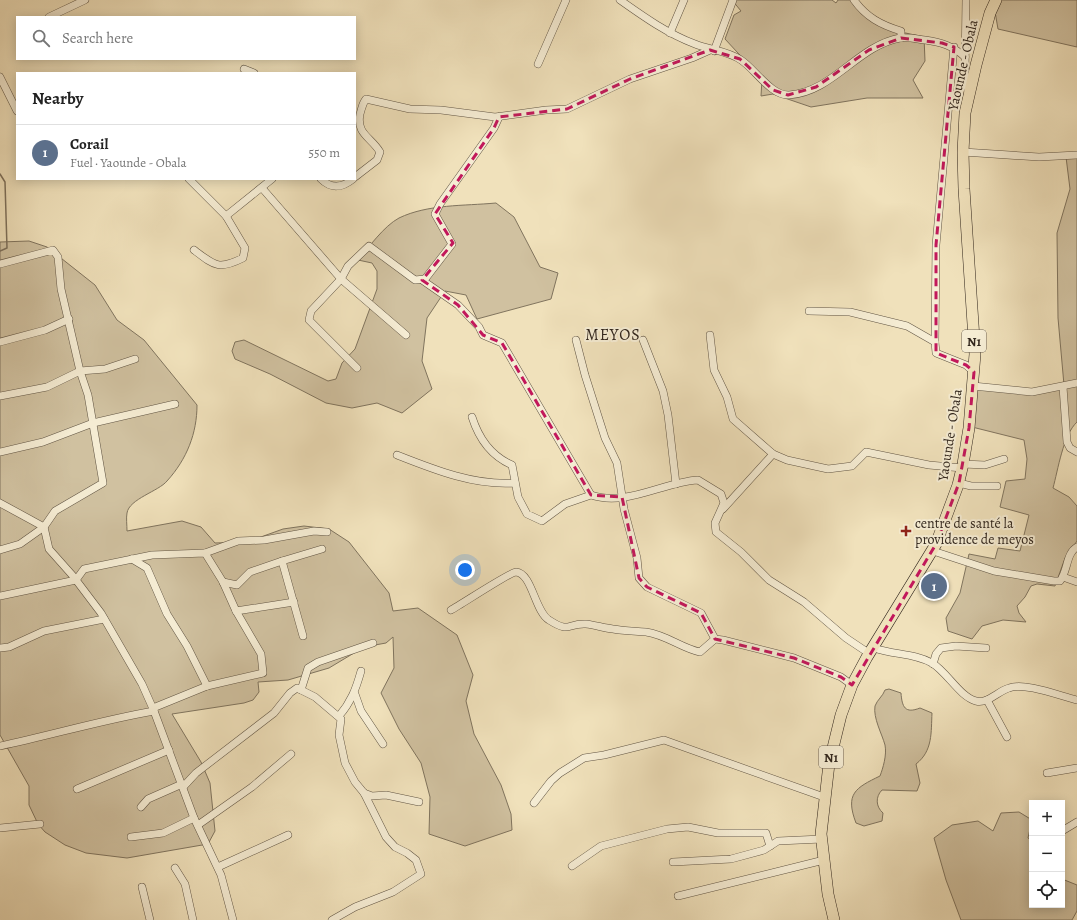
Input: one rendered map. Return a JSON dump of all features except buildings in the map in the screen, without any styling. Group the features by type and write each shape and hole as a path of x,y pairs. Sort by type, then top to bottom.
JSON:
{"highway":[{"name":"Yaounde - Obala","path":"834,920 828,894 822,839 824,797 829,764 842,715 852,685 933,551 959,483 962,466 974,372 963,152 965,113 990,13 996,0"}],"street":[{"path":"50,16 85,0"},
{"path":"538,64 566,0"},
{"path":"620,0 670,33 712,50 740,59 773,90 788,95 816,87 830,79 869,50 901,38 942,43 954,48 965,57"},
{"path":"670,33 684,0"},
{"path":"356,176 377,160 380,152 358,123 359,102 366,99 410,109 441,110 499,117 546,110 567,109 630,79 712,50 733,0"},
{"path":"854,0 860,8 876,22 901,31 901,38"},
{"path":"966,0 965,57 969,95"},
{"path":"954,48 936,245 935,342 936,353 966,365 974,372"},
{"path":"244,69 252,72"},
{"path":"0,77 16,109"},
{"path":"422,280 431,272 452,244 435,214 440,204 494,128 499,117"},
{"path":"963,152 1039,158 1077,155"},
{"path":"191,180 226,216 245,248 243,258 228,265 219,266 194,250"},
{"path":"226,216 271,180"},
{"path":"322,180 334,187 341,186 351,180"},
{"path":"262,188 341,279 406,335"},
{"path":"357,368 309,320 311,311 341,279 348,266 369,246 415,280 422,280 458,306 478,327 483,335 502,343 591,495 598,498 622,497 698,480 721,494 724,503 723,509"},
{"path":"0,264 53,250 58,257 61,289 80,371 88,395 103,483 55,511 44,527 20,544 0,550"},
{"path":"809,310 858,314 907,326 935,342"},
{"path":"0,342 45,330 69,319"},
{"path":"710,335 714,370 727,398 733,419 772,454 786,460 828,469 852,466 866,452 929,465 985,465 1004,459"},
{"path":"576,340 605,438 616,462 622,497 637,558 639,578 647,587 701,613 715,639"},
{"path":"643,340 663,391 668,415 676,484"},
{"path":"0,396 47,387 80,371 105,369 135,360"},
{"path":"973,386 1032,392 1077,383"},
{"path":"1063,387 1067,442 1070,448 1077,452"},
{"path":"0,452 42,442 92,423 175,404"},
{"path":"472,417 478,434 498,459 512,465 518,497 527,514 542,521 565,504 591,495"},
{"path":"772,454 723,509 715,523 716,532 741,552 769,580 804,602 846,638 872,651 914,655 933,664 974,701 987,700 1009,688 1020,686 1077,700"},
{"path":"397,455 458,476 497,484 515,483"},
{"path":"959,483 971,486 997,486"},
{"path":"0,503 44,527 49,550 76,580 104,619 142,684 154,709 194,818 218,867 233,920"},
{"path":"0,596 76,580 84,568 152,555 205,553 238,541 264,540 314,531 327,532"},
{"path":"933,551 994,571 1016,576 1060,581 1063,577 1071,553 1077,547"},
{"path":"223,582 237,584 250,572 322,550"},
{"path":"0,746 154,709 207,686 263,672 261,654 236,611 223,582 205,553"},
{"path":"132,559 147,568 167,614 187,646 207,686"},
{"path":"282,561 303,636"},
{"path":"451,610 478,595 509,573 518,572 524,575 541,613 547,619 563,628 584,624 611,629 663,635 690,650 700,652 715,639"},
{"path":"1063,577 1077,582"},
{"path":"236,611 294,602"},
{"path":"0,648 9,646 44,631 104,619"},
{"path":"715,639 753,646 794,658 841,677 852,685"},
{"path":"301,690 308,668 318,662 373,643"},
{"path":"933,664 941,648 956,646 986,648"},
{"path":"339,716 355,694 361,671"},
{"path":"142,807 148,799 182,785 274,713 294,690 301,690 314,697 341,719 339,735 345,763 355,782 364,793 386,838 395,847 407,853 416,860 421,874 393,892 355,907 332,920"},
{"path":"355,694 361,711 383,744"},
{"path":"987,700 1007,737"},
{"path":"534,803 551,781 584,758 664,740 824,797"},
{"path":"77,789 169,750"},
{"path":"198,825 252,787 291,754"},
{"path":"1047,773 1077,768"},
{"path":"364,793 372,796 386,794 419,802"},
{"path":"131,836 163,833 194,818"},
{"path":"1065,830 1077,822"},
{"path":"0,828 40,824"},
{"path":"572,866 601,846 667,829 688,827 718,833 766,833 770,846"},
{"path":"218,867 288,835"},
{"path":"673,862 731,859 770,846 778,841 822,839"},
{"path":"678,896 824,860"},
{"path":"175,868 185,884 193,920"},
{"path":"142,887 150,920"}],"highlighted area":[{"path":"901,38 942,43 954,47 936,245 935,342 936,353 966,365 974,372 969,428 959,483 936,544 852,685 841,677 794,658 715,639 701,613 647,587 639,578 622,497 591,495 502,343 483,335 458,305 422,280 453,243 435,214 494,128 499,117 567,109 630,79 710,50 740,59 773,90 788,95 816,87 869,50"}],"shaded area":[{"path":"732,0 832,0 836,3 838,0 856,0 860,7 901,32 924,37 925,61 913,80 923,98 867,98 811,107 773,94 761,96 762,79 725,39 734,15 741,11"},
{"path":"993,0 1077,0 1077,47 998,29"},
{"path":"1077,156 1077,422 1068,435 1053,488 1069,497 1077,506 1077,541 1065,558 1055,586 1037,584 1031,586 1025,597 1017,606 1019,613 1026,622 1003,620 982,626 972,639 948,631 946,618 960,593 969,554 995,559 998,548 1020,551 1029,515 1000,507 1006,481 1025,479 1027,459 1024,440 968,426 973,388 1032,392 1064,385 1058,318 1057,233 1070,189 1066,157"},
{"path":"496,203 514,217 540,267 558,273 551,299 477,319 466,295 445,291 427,318 422,361 432,389 402,413 377,403 352,408 326,403 270,374 235,359 232,351 235,342 244,340 328,381 336,379 342,363 355,349 377,289 377,271 372,263 358,260 377,237 393,222 410,213 446,206"},
{"path":"29,241 47,247 95,285 117,320 144,340 197,405 197,415 193,436 180,464 163,485 138,499 129,508 127,513 127,531 182,521 201,527 215,543 247,542 283,529 304,526 329,529 349,542 389,593 393,611 418,608 457,635 473,675 466,701 474,734 501,785 511,814 512,830 465,846 429,834 430,797 421,763 399,729 381,693 394,668 393,637 386,643 364,647 329,668 288,680 258,682 259,692 253,700 244,703 172,714 201,762 210,783 215,831 208,844 127,858 86,853 65,845 45,832 38,824 29,805 29,786 0,735 0,242"},
{"path":"889,689 901,693 903,705 908,710 920,708 932,713 930,741 926,753 916,764 920,783 917,791 882,790 878,796 877,802 883,813 882,821 864,826 856,823 853,813 852,799 854,793 859,788 880,776 884,761 885,745 876,721 875,706 885,690"},
{"path":"1019,812 1029,818 1029,908 1065,908 1065,880 1077,885 1077,911 1072,920 961,920 946,880 934,838 952,825 978,821 993,831 1001,813"}],"waterway":[{"path":"0,174 5,182 7,248 0,251"}],"place":[{"name":"centre de santé la providence de meyos","path":"906,531"},
{"name":"Corail","path":"934,586"}],"district":[{"name":"MEYOS","path":"613,335"}]}
